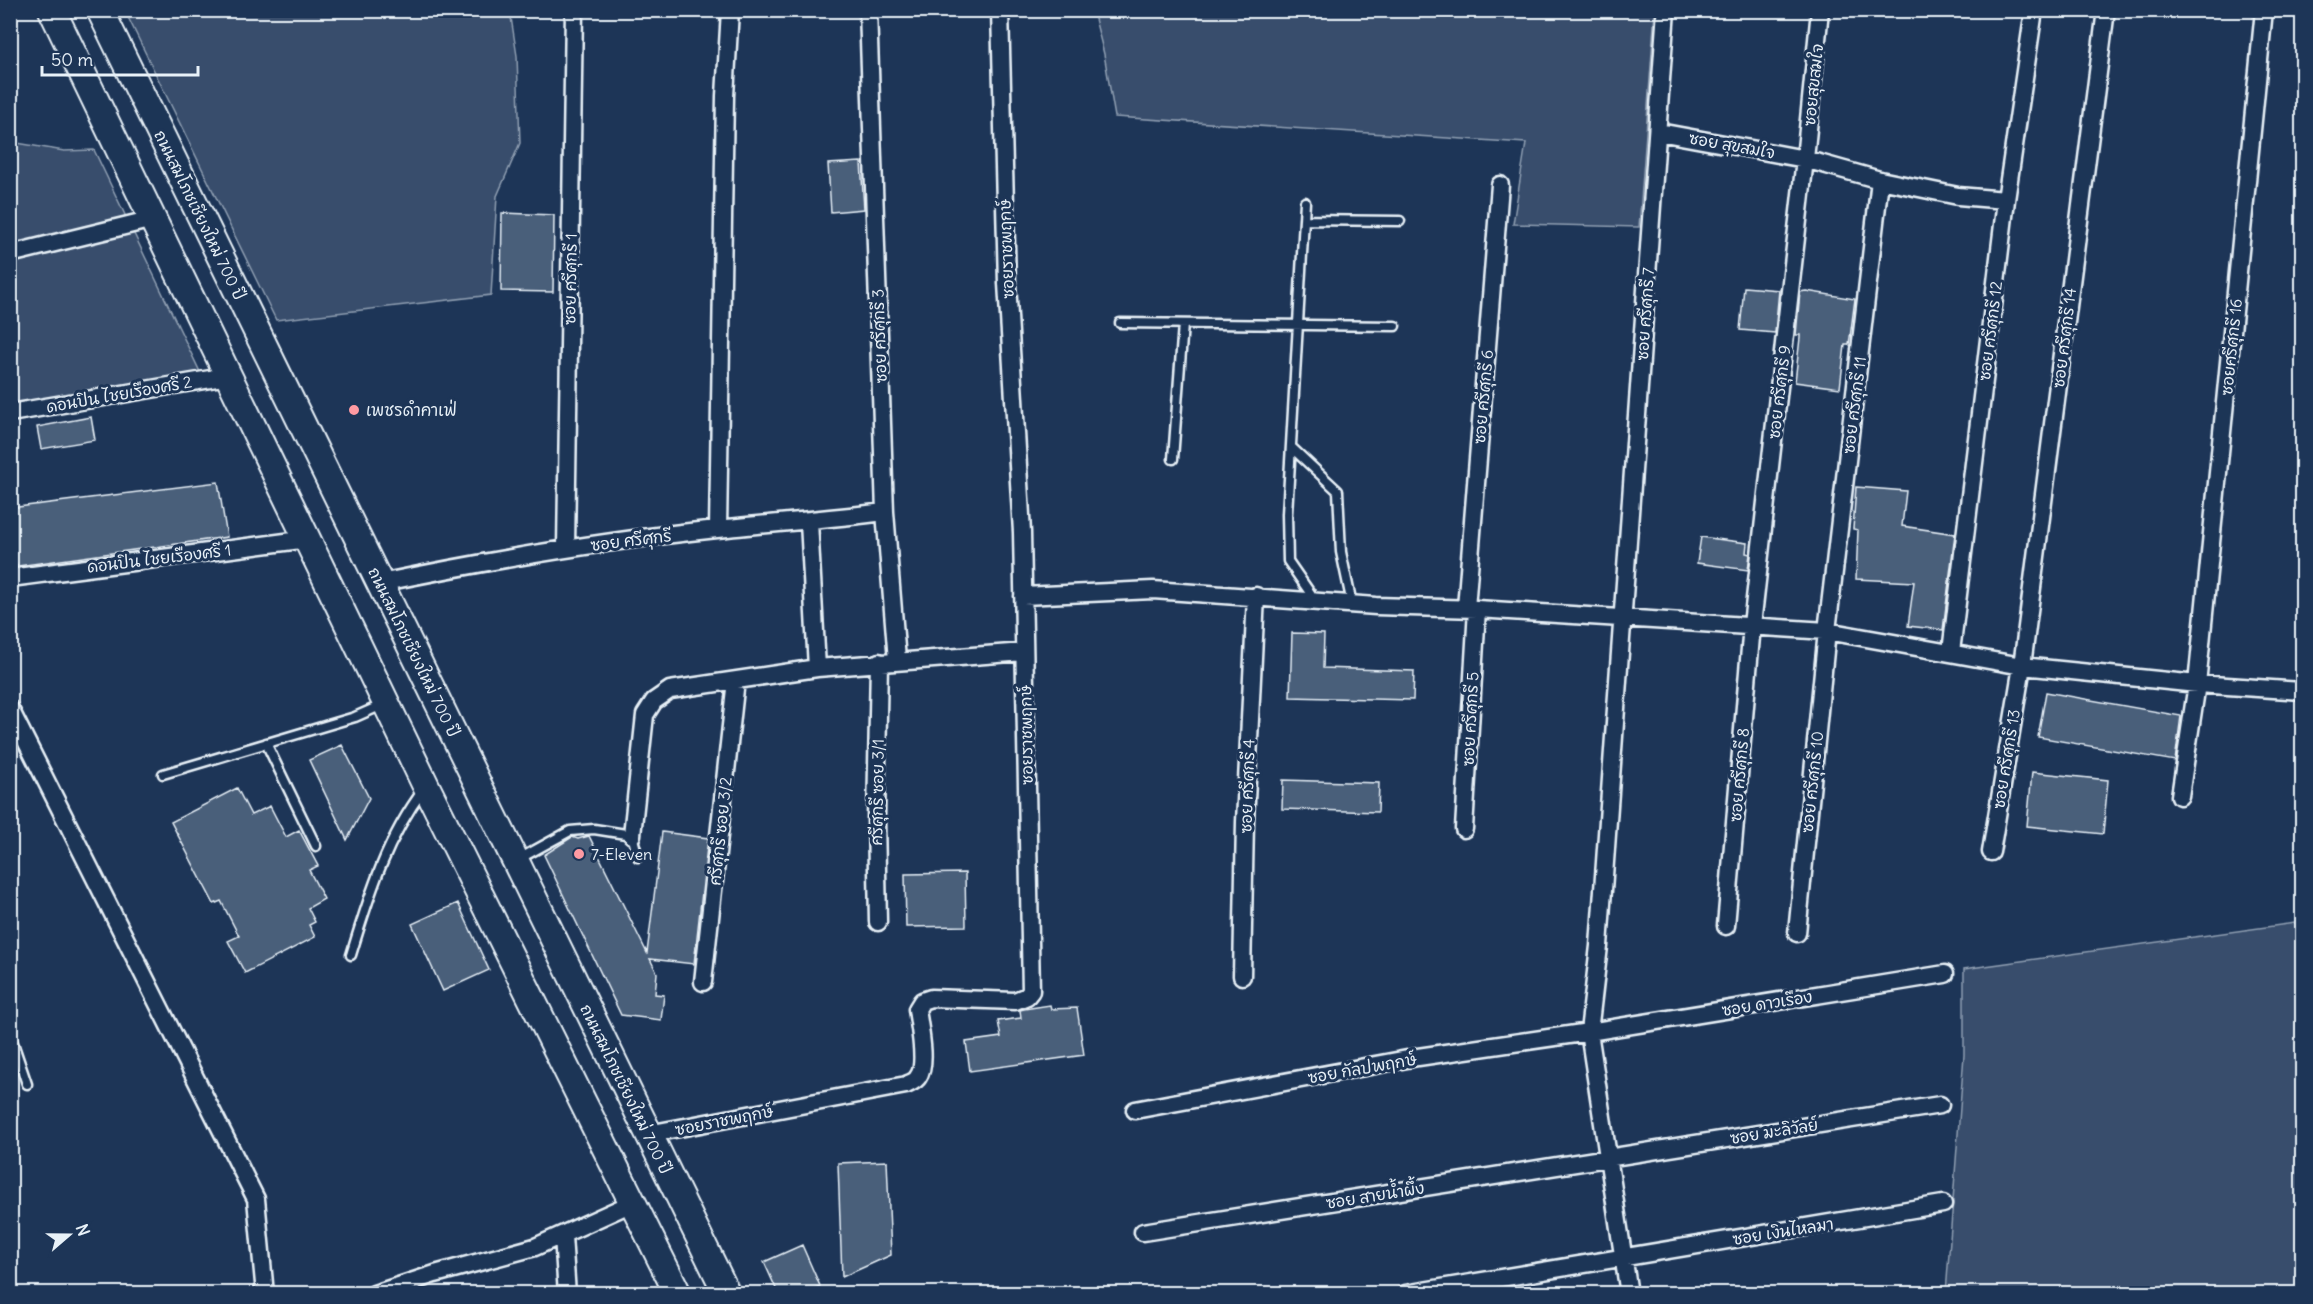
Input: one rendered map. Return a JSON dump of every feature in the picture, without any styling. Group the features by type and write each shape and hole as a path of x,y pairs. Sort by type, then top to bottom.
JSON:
{"main road":[{"path":"52,10 426,786 678,1293"},
{"name":"ถนนสมโภชเชียงใหม่ 700 ปี","path":"100,10 727,1293"}],"street":[{"name":"ซอย ศรีศุกรี 1","path":"566,548 574,10"},
{"path":"718,529 725,108 730,10"},
{"name":"ซอย ศรีศุกรี 3","path":"868,10 885,512 897,660"},
{"name":"ซอยราชพฤกษ์","path":"648,1134 906,1085 917,1080 922,1071 923,1058 917,1009 922,1001 931,998 1015,1001 1027,996 1031,991 1022,532 1007,283 1000,10"},
{"name":"ซอย ศรีศุกรี 7","path":"1629,1293 1589,1032 1599,946 1666,10"},
{"name":"ซอยสุขสมใจ","path":"1805,159 1820,10"},
{"name":"ซอย ศรีศุกรี 12","path":"1951,652 2006,200 2034,10"},
{"name":"ซอย ศรีศุกรี 14","path":"2022,666 2106,10"},
{"name":"ซอยศรีศุกรี 16","path":"2180,796 2197,684 2264,10"},
{"name":"ซอย สุขสมใจ","path":"1659,132 1805,159 1880,180 1958,196 2006,200"},
{"name":"ซอย ศรีศุกรี 9","path":"1752,625 1805,159"},
{"name":"ซอย ศรีศุกรี 11","path":"1827,631 1880,180"},
{"name":"ซอย ศรีศุกรี 6","path":"1471,608 1500,185"},
{"path":"10,254 153,219"},
{"name":"ดอนปิน ไชยเรืองศรี 2","path":"10,413 228,376"},
{"name":"ซอย ศรีศุกรี","path":"380,583 566,548 718,529 809,522 885,512"},
{"path":"809,522 817,668"},
{"name":"ดอนปิน ไชยเรืองศรี 1","path":"10,578 308,539"},
{"path":"1023,596 1131,589 1352,604 1471,608 1752,625 1827,631 2022,666 2197,684 2302,691"},
{"name":"ซอย ศรีศุกรี 4","path":"1242,976 1245,822 1256,596"},
{"name":"ซอย ศรีศุกรี 5","path":"1464,829 1471,608"},
{"name":"ซอย ศรีศุกรี 8","path":"1726,926 1752,625"},
{"name":"ซอย ศรีศุกรี 10","path":"1797,933 1827,631"},
{"path":"632,835 645,715 654,700 670,690 817,668 897,660 1024,652"},
{"name":"ศรีศุกรี ซอย 3/1","path":"878,922 876,819 879,662"},
{"name":"ซอย ศรีศุกรี 13","path":"1991,852 2022,666"},
{"name":"ศรีศุกรี ซอย 3/2","path":"703,982 736,680"},
{"path":"13,720 256,1199 265,1293"},
{"name":"ซอย ดาวเรือง","path":"1589,1032 1945,974"},
{"name":"ซอย กัลปพฤกษ์","path":"1135,1110 1418,1057 1589,1032"},
{"name":"ซอย มะลิวัลย์","path":"1608,1157 1940,1105"},
{"name":"ซอย สายน้ำผึ้ง","path":"1143,1232 1608,1157"},
{"path":"374,1293 535,1247 632,1203"},
{"name":"ซอย เงินไหลมา","path":"1405,1293 1943,1204"},
{"path":"563,1236 567,1293"}],"lane":[{"path":"1305,202 1287,514 1288,561 1316,601"},
{"path":"1304,220 1400,221"},
{"path":"1120,324 1395,326"},
{"path":"1173,459 1183,324"},
{"path":"1292,447 1338,491 1341,552 1352,604"},
{"path":"163,774 355,717 386,703"},
{"path":"266,743 316,846"},
{"path":"351,955 365,908 391,839 426,786"},
{"path":"516,860 570,831 594,829 632,835 638,857"},
{"path":"10,1034 27,1084"}],"shaded area":[{"path":"125,11 510,11 517,56 520,143 497,196 491,295 276,320"},
{"path":"1093,11 1655,11 1639,227 1513,224 1526,143 1115,117 1104,54"},
{"path":"11,142 64,151 94,150 201,374 11,407"},
{"path":"2302,922 2302,1293 1946,1293 1964,1055 1964,969"}],"building":[{"path":"861,162 864,209 831,212 828,164"},
{"path":"502,213 554,215 553,292 501,291"},
{"path":"1744,287 1779,290 1775,333 1740,330"},
{"path":"1800,292 1855,299 1849,345 1845,345 1840,388 1795,382 1800,338 1800,335 1796,335"},
{"path":"91,417 95,440 41,449 37,427"},
{"path":"218,482 227,537 18,566 10,555 10,508"},
{"path":"1856,487 1906,491 1902,526 1955,534 1943,630 1908,626 1914,582 1856,579 1858,530 1853,529"},
{"path":"1701,537 1747,543 1746,553 1750,554 1748,570 1697,563"},
{"path":"1292,633 1324,634 1323,668 1414,671 1413,700 1290,697"},
{"path":"2046,692 2181,716 2175,761 2038,737"},
{"path":"342,745 369,798 347,840 309,760"},
{"path":"2032,772 2108,780 2103,834 2027,826"},
{"path":"1283,780 1379,783 1378,812 1282,809"},
{"path":"237,788 251,815 270,806 286,837 299,830 318,866 309,870 324,899 308,908 315,922 309,925 315,937 245,973 228,941 239,936 221,901 214,904 171,822"},
{"path":"662,832 708,838 694,964 650,959 657,973 655,994 664,995 661,1020 621,1015 544,855 572,837 578,839 589,836 647,953"},
{"path":"965,873 966,926 906,927 905,874"},
{"path":"458,903 489,970 443,991 412,924"},
{"path":"1050,1005 1051,1009 1077,1008 1084,1055 970,1071 966,1042 1001,1037 998,1021 1021,1018 1020,1010"},
{"path":"887,1161 891,1255 842,1277 838,1163"},
{"path":"802,1245 820,1286 805,1293 778,1293 764,1262"}],"place":[{"name":"เพชรดำคาเฟ่","path":"354,410"},
{"name":"7-Eleven","path":"579,854"}]}
